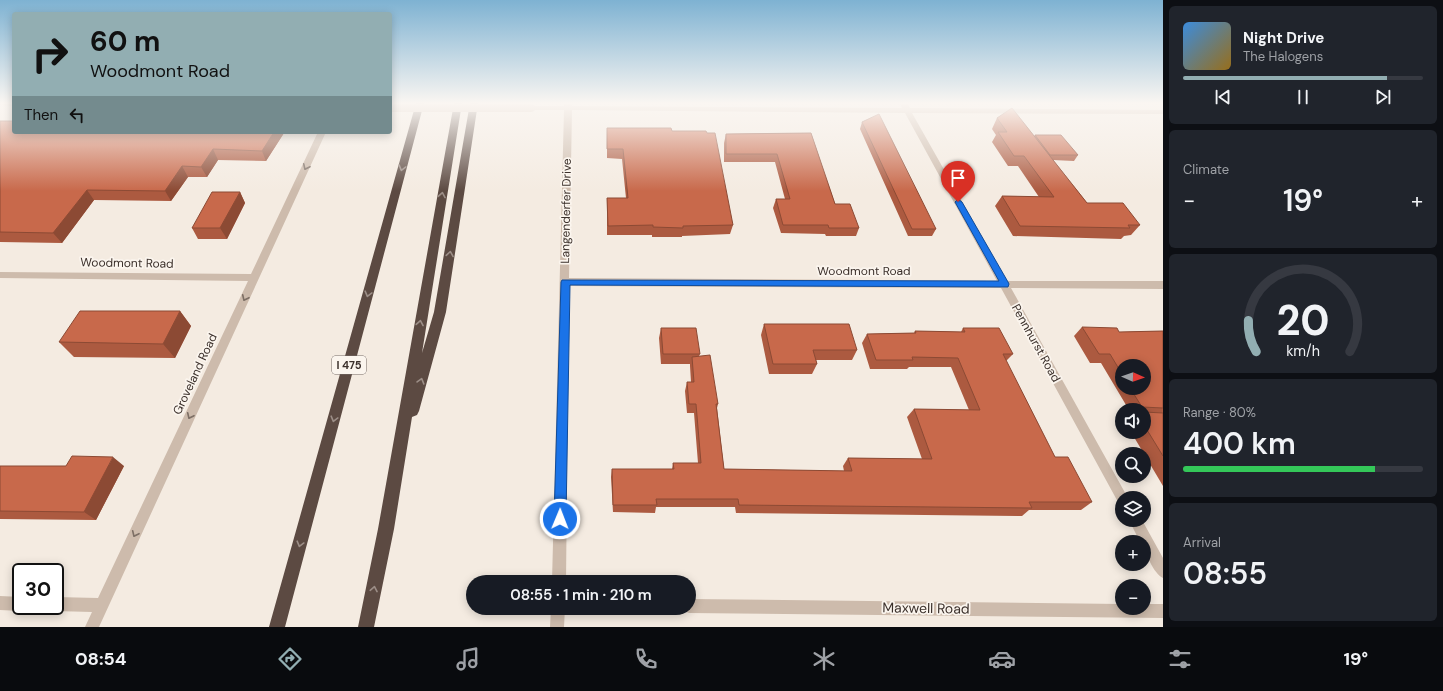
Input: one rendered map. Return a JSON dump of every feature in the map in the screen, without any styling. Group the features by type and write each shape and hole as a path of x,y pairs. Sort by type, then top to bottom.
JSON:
{"highway":[{"name":"I 475","path":"277,627 412,132"},
{"path":"366,627 395,472 453,132"},
{"path":"395,472 440,312 469,132"}],"street":[{"name":"Langenderfer Drive","path":"559,575 568,132"},
{"name":"Pennhurst Road","path":"919,132 1005,284 1118,491"},
{"name":"Groveland Road","path":"92,627 321,134"},
{"name":"Woodmont Road","path":"0,275 254,278"},
{"name":"Woodmont Road","path":"566,282 1163,285"},
{"path":"1138,527 1163,571"},
{"path":"0,603 12,604"},
{"path":"64,604 102,605"},
{"name":"Maxwell Road","path":"696,606 1163,611"},
{"path":"557,627 558,615"}],"building":[{"path":"0,132 12,132 12,134 273,134 262,151 213,149 201,167 182,166 165,191 87,190 53,233 0,232"},
{"path":"607,132 715,133 733,225 683,226 683,228 653,227 653,225 608,226 607,198 628,198 623,149 607,149"},
{"path":"867,132 888,132 936,229 912,229"},
{"path":"998,132 1031,132 1087,203 1123,203 1140,225 1128,225 1130,228 1020,226 1002,196 1054,197 1024,156 1014,156"},
{"path":"811,133 835,204 850,204 859,228 829,228 828,225 783,225 776,199 790,199 777,154 726,154 726,134"},
{"path":"1035,135 1061,135 1078,155 1050,155"},
{"path":"212,192 240,192 220,228 192,228"},
{"path":"80,311 180,311 163,344 59,342"},
{"path":"764,324 849,324 857,350 813,350 817,364 773,364"},
{"path":"1082,327 1117,328 1119,332 1163,331 1163,408 1151,407 1151,403 1139,403 1134,395 1151,395 1151,359 1115,359 1115,362 1110,354 1099,354"},
{"path":"661,328 696,328 700,354 663,354"},
{"path":"963,328 999,328 1013,354 1003,354 1055,457 1068,457 1092,502 1029,502 1032,508 739,505 738,499 656,499 657,505 613,505 612,469 674,469 673,463 701,463 696,404 689,404 687,382 694,382 692,357 710,355 718,404 716,404 724,469 852,471 848,458 932,459 914,409 980,410 958,358 912,357 913,360 876,360 867,334 916,333 915,331 965,332"},
{"path":"1151,412 1163,413 1163,456 1151,436"},
{"path":"72,456 113,457 84,512 0,511 0,466 66,466"}],"route":[{"path":"560,519 566,282 1005,284 958,202"}]}
